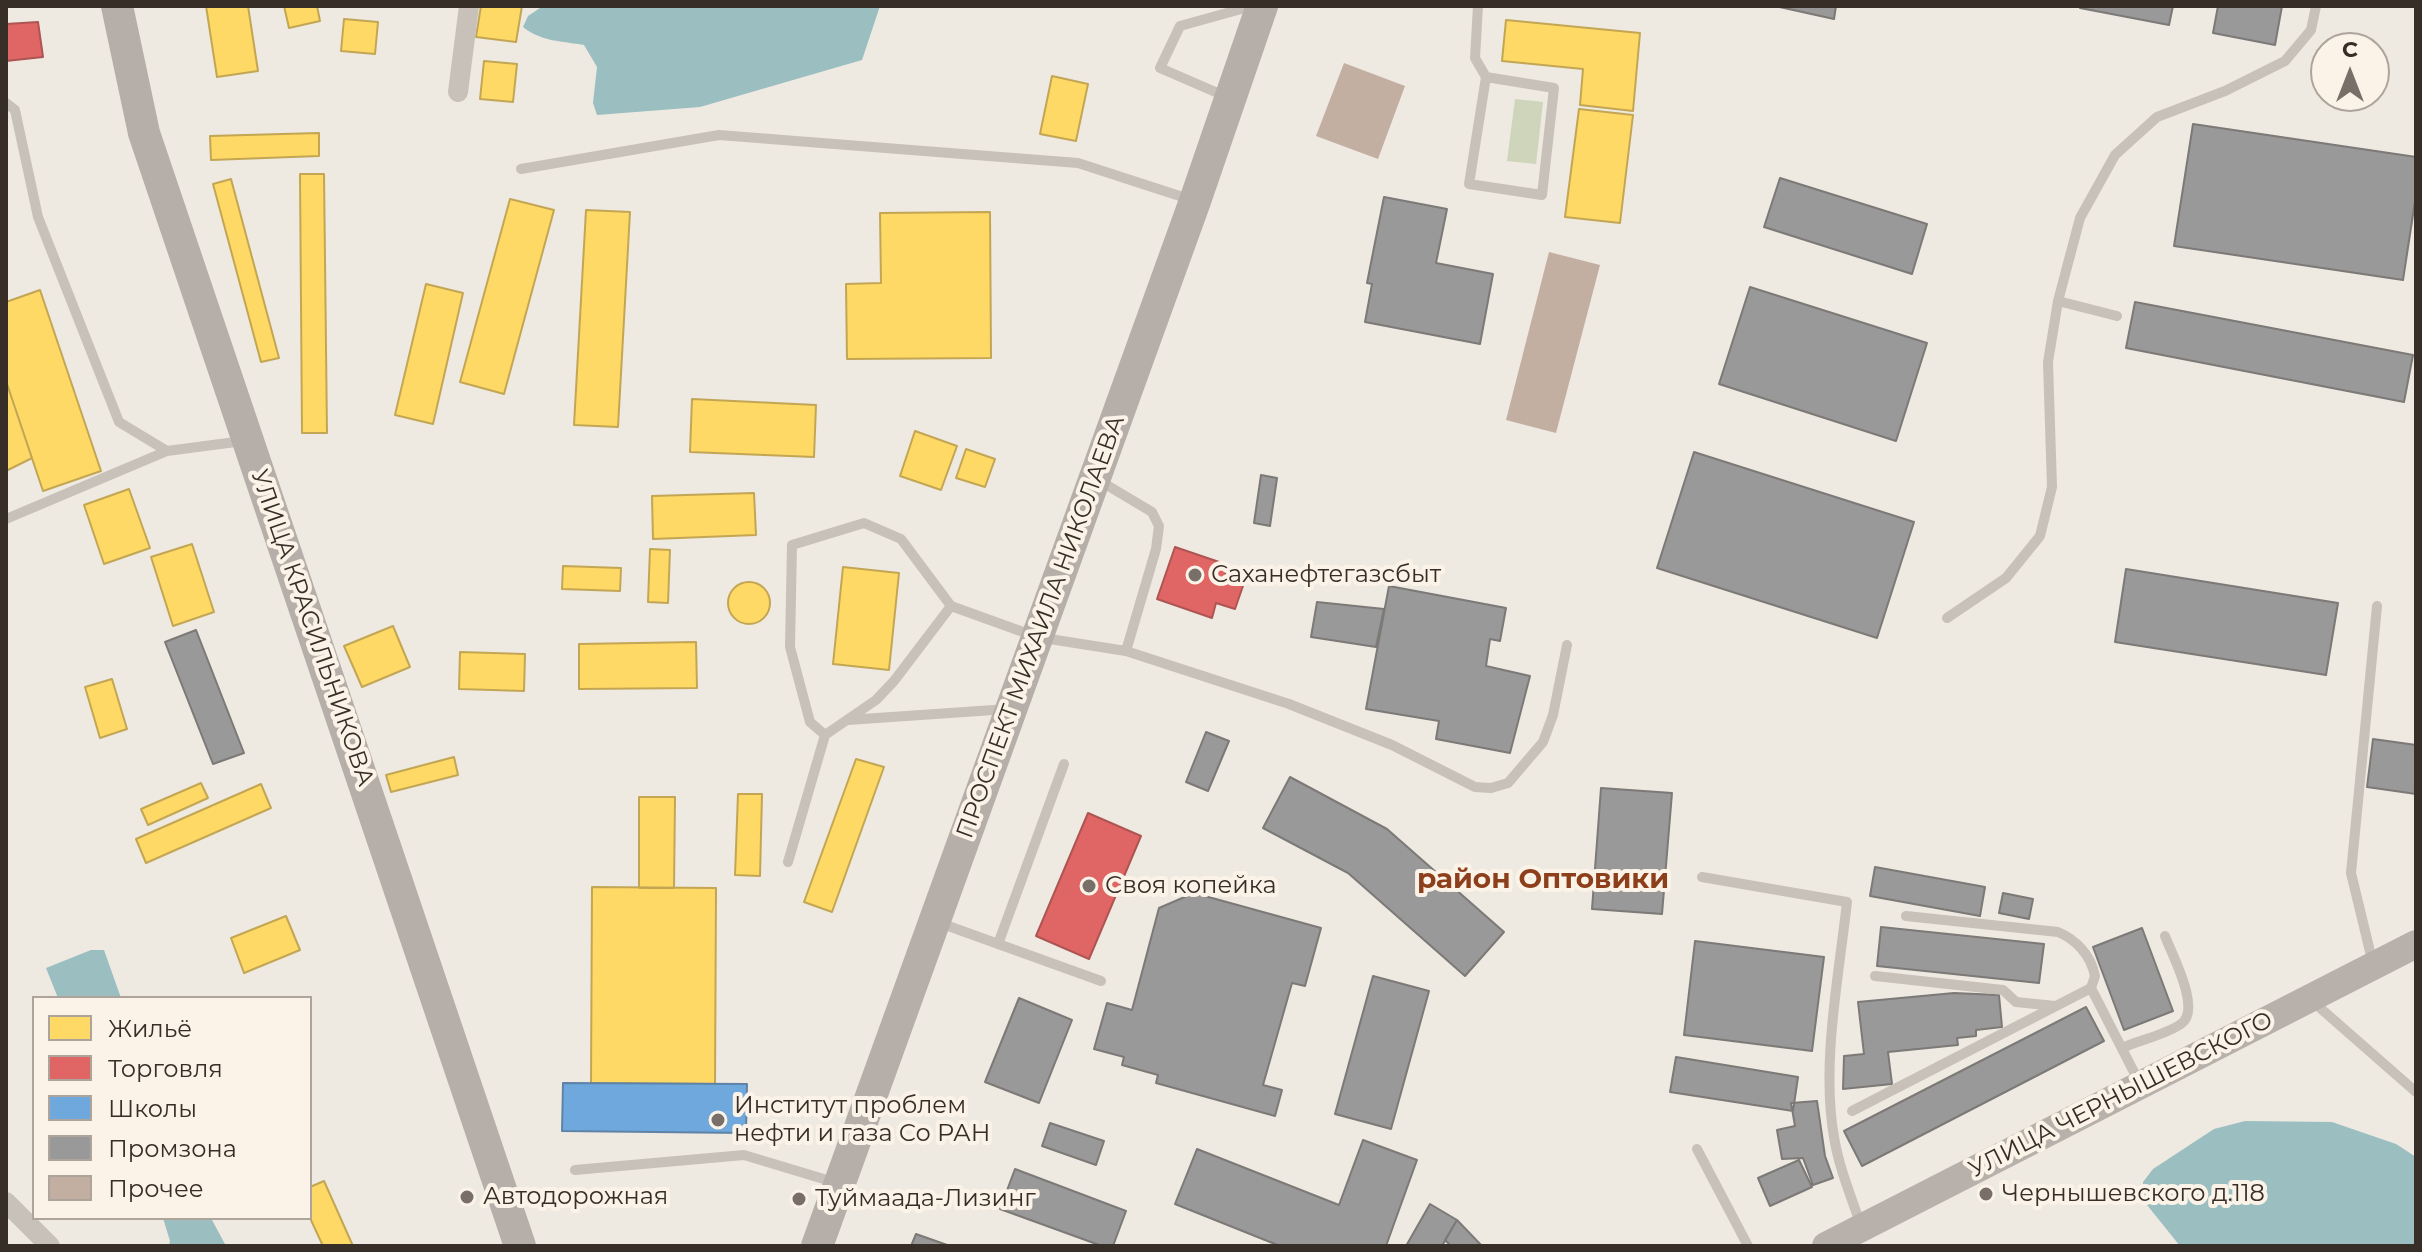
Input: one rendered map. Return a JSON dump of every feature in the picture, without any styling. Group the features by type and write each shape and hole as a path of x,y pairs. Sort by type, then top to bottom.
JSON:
{"main road":[{"name":"УЛИЦА КРАСИЛЬНИКОВА","path":"117,6 144,133 520,1246"},
{"name":"ПРОСПЕКТ МИХАИЛА НИКОЛАЕВА","path":"817,1246 1195,201 1262,6"},
{"name":"УЛИЦА ЧЕРНЫШЕВСКОГО","path":"1826,1246 2416,944"}],"street":[{"path":"458,92 469,6"},
{"path":"6,1202 50,1246"}],"lane":[{"path":"1231,99 1160,68 1180,26 1252,6"},
{"path":"1478,6 1475,58 1486,77 1469,184 1542,195 1554,88 1486,77"},
{"path":"1947,618 2006,578 2040,536 2052,487 2048,362 2058,301 2080,218 2115,155 2157,117 2225,91 2285,61 2311,30 2316,6"},
{"path":"6,103 15,110 38,217 119,422 167,451"},
{"path":"521,169 719,135 1078,163 1195,201"},
{"path":"2058,301 2117,316"},
{"path":"6,519 167,451 249,441"},
{"path":"1095,478 1152,512 1159,526 1156,549 1126,651"},
{"path":"825,735 810,722 790,647 792,545 864,523 901,539 951,606 1037,637 1126,651 1289,704 1392,745 1475,787 1491,788 1508,783 1543,742 1553,715 1567,645"},
{"path":"788,862 825,735 876,700 951,606"},
{"path":"2373,966 2351,873 2377,606"},
{"path":"846,720 1011,709"},
{"path":"998,944 1064,764"},
{"path":"1702,877 1847,902 1829,1088 1833,1136 1841,1170 1862,1228"},
{"path":"1852,1111 2091,988 2095,976 2086,956 2074,941 2058,932 1906,916"},
{"path":"934,921 1101,981"},
{"path":"2122,1048 2180,1025 2189,1016 2190,1001 2165,936"},
{"path":"1875,976 2003,990 2016,1002 2055,1007"},
{"path":"2091,988 2141,1085"},
{"path":"2309,999 2416,1092"},
{"path":"1697,1149 1748,1246"},
{"path":"575,1170 744,1155 839,1184"}],"green space":[{"path":"1515,99 1543,102 1536,164 1507,161"}],"water":[{"path":"543,6 880,6 862,60 700,107 597,115 593,103 597,67 584,45 545,38 523,27 528,16"},
{"path":"91,950 104,950 120,996 57,996 46,968"},
{"path":"2245,1121 2332,1122 2396,1144 2416,1157 2416,1246 2180,1246 2143,1200 2143,1182 2153,1169 2214,1129"},
{"path":"164,1220 212,1220 226,1246 169,1246"}],"building: Жильё":[{"path":"206,6 248,6 258,71 217,77"},
{"path":"284,6 317,6 320,21 289,28"},
{"path":"481,6 522,6 516,42 476,37"},
{"path":"344,19 378,22 375,54 341,51"},
{"path":"1506,20 1640,33 1633,111 1580,105 1583,69 1502,61"},
{"path":"484,61 517,64 513,102 480,99"},
{"path":"1052,76 1088,84 1076,141 1040,134"},
{"path":"1579,109 1633,115 1620,223 1565,217"},
{"path":"319,133 319,156 211,160 210,136"},
{"path":"300,174 324,174 327,433 302,433"},
{"path":"231,179 279,358 261,362 213,184"},
{"path":"510,199 554,210 504,394 460,382"},
{"path":"586,210 630,212 618,427 574,425"},
{"path":"990,212 991,358 847,359 846,284 881,283 880,213"},
{"path":"426,284 463,293 433,424 395,415"},
{"path":"40,290 101,471 43,491 6,381 6,302"},
{"path":"6,381 32,458 6,471"},
{"path":"692,399 816,405 814,457 690,452"},
{"path":"915,431 957,446 941,490 900,476"},
{"path":"966,449 995,459 985,487 956,478"},
{"path":"129,489 150,548 104,564 84,505"},
{"path":"754,493 756,535 653,539 652,496"},
{"path":"192,544 214,612 173,626 151,557"},
{"path":"650,549 670,550 668,603 648,602"},
{"path":"563,566 621,568 620,591 562,589"},
{"path":"843,567 899,573 889,670 833,664"},
{"path":"749,582 764,588 770,603 764,618 749,624 734,618 728,603 734,588"},
{"path":"393,626 410,667 362,687 344,646"},
{"path":"696,642 697,688 579,689 579,644"},
{"path":"460,652 525,654 524,691 459,689"},
{"path":"112,679 127,729 100,738 85,687"},
{"path":"454,757 458,775 391,792 386,775"},
{"path":"856,759 884,767 832,912 804,902"},
{"path":"201,783 208,798 148,825 141,809"},
{"path":"261,784 271,808 146,863 136,839"},
{"path":"738,794 762,794 760,876 735,875"},
{"path":"639,797 675,797 674,888 639,888"},
{"path":"592,887 716,888 715,1084 591,1083"},
{"path":"286,916 300,950 244,973 231,938"},
{"path":"324,1181 353,1246 323,1246 311,1220 312,1186"}],"building: Торговля":[{"path":"38,22 43,57 6,61 6,24"},
{"path":"1175,547 1228,565 1224,577 1244,583 1235,609 1216,603 1212,618 1157,599"},
{"name":"Своя копейка","path":"1088,813 1141,836 1089,959 1036,936"}],"building: Школы":[{"path":"563,1083 747,1084 746,1133 562,1131"}],"building: Промзона":[{"path":"1775,6 1836,6 1834,19"},
{"path":"2080,6 2173,6 2169,25"},
{"path":"2218,6 2282,6 2275,45 2213,33"},
{"path":"2193,124 2416,157 2416,195 2403,280 2174,246"},
{"path":"1780,178 1927,224 1912,274 1764,227"},
{"path":"1384,197 1447,209 1436,263 1493,274 1480,344 1365,322 1372,284 1367,283"},
{"path":"1750,287 1927,343 1896,441 1719,384"},
{"path":"2135,302 2413,355 2404,402 2126,348"},
{"path":"1694,452 1914,522 1877,638 1657,568"},
{"path":"1261,475 1277,478 1270,526 1254,523"},
{"path":"2126,569 2338,603 2326,675 2115,642"},
{"path":"1389,586 1506,608 1500,641 1490,639 1486,666 1530,676 1510,753 1436,739 1439,721 1366,709"},
{"path":"1317,602 1384,609 1376,647 1311,637"},
{"path":"196,630 244,753 213,764 165,642"},
{"path":"1206,732 1229,741 1208,791 1186,782"},
{"path":"2373,739 2416,745 2416,794 2367,787"},
{"path":"1290,777 1387,829 1504,932 1465,976 1348,873 1263,828"},
{"path":"1601,788 1672,793 1662,914 1592,909"},
{"path":"1875,867 1985,887 1980,916 1870,896"},
{"path":"1194,893 1321,928 1305,986 1292,983 1263,1085 1282,1090 1275,1116 1156,1083 1158,1075 1122,1065 1124,1057 1094,1049 1107,1003 1132,1010 1159,908"},
{"path":"2003,893 2033,899 2029,919 1999,913"},
{"path":"1881,927 2044,944 2039,983 1877,966"},
{"path":"2142,928 2173,1011 2124,1030 2093,947"},
{"path":"1695,941 1824,957 1812,1051 1684,1035"},
{"path":"1373,976 1429,991 1391,1129 1335,1114"},
{"path":"1954,993 1999,995 2002,1027 1976,1030 1976,1036 1957,1038 1958,1045 1888,1052 1892,1084 1843,1089 1844,1056 1864,1054 1858,1002"},
{"path":"1019,998 1072,1020 1039,1103 985,1082"},
{"path":"2086,1007 2104,1041 1862,1166 1844,1131"},
{"path":"1676,1057 1798,1077 1793,1111 1670,1092"},
{"path":"1817,1101 1825,1156 1833,1178 1813,1185 1803,1158 1782,1159 1777,1130 1795,1126 1791,1103"},
{"path":"1050,1123 1104,1141 1096,1165 1042,1146"},
{"path":"1363,1140 1417,1160 1386,1246 1280,1246 1175,1204 1197,1149 1339,1205"},
{"path":"1799,1160 1812,1187 1770,1206 1758,1178"},
{"path":"1015,1169 1126,1211 1113,1246 1102,1246 1000,1209"},
{"path":"1430,1204 1457,1220 1442,1246 1406,1246"},
{"path":"1457,1220 1482,1246 1451,1246 1445,1240"},
{"path":"916,1234 950,1246 911,1246"}],"building: Прочее":[{"path":"1344,63 1405,86 1378,159 1316,136"},
{"path":"1549,252 1600,265 1556,433 1506,420"}],"place":[{"name":"Саханефтегазсбыт","path":"1195,575"},
{"name":"Своя копейка","path":"1089,886"},
{"name":"Институт проблем нефти и газа Со РАН","path":"718,1120"},
{"name":"Чернышевского д.118","path":"1986,1194"},
{"name":"Автодорожная","path":"467,1197"},
{"name":"Туймаада-Лизинг","path":"799,1199"}],"district":[{"name":"район Оптовики","path":"1543,880"}]}
